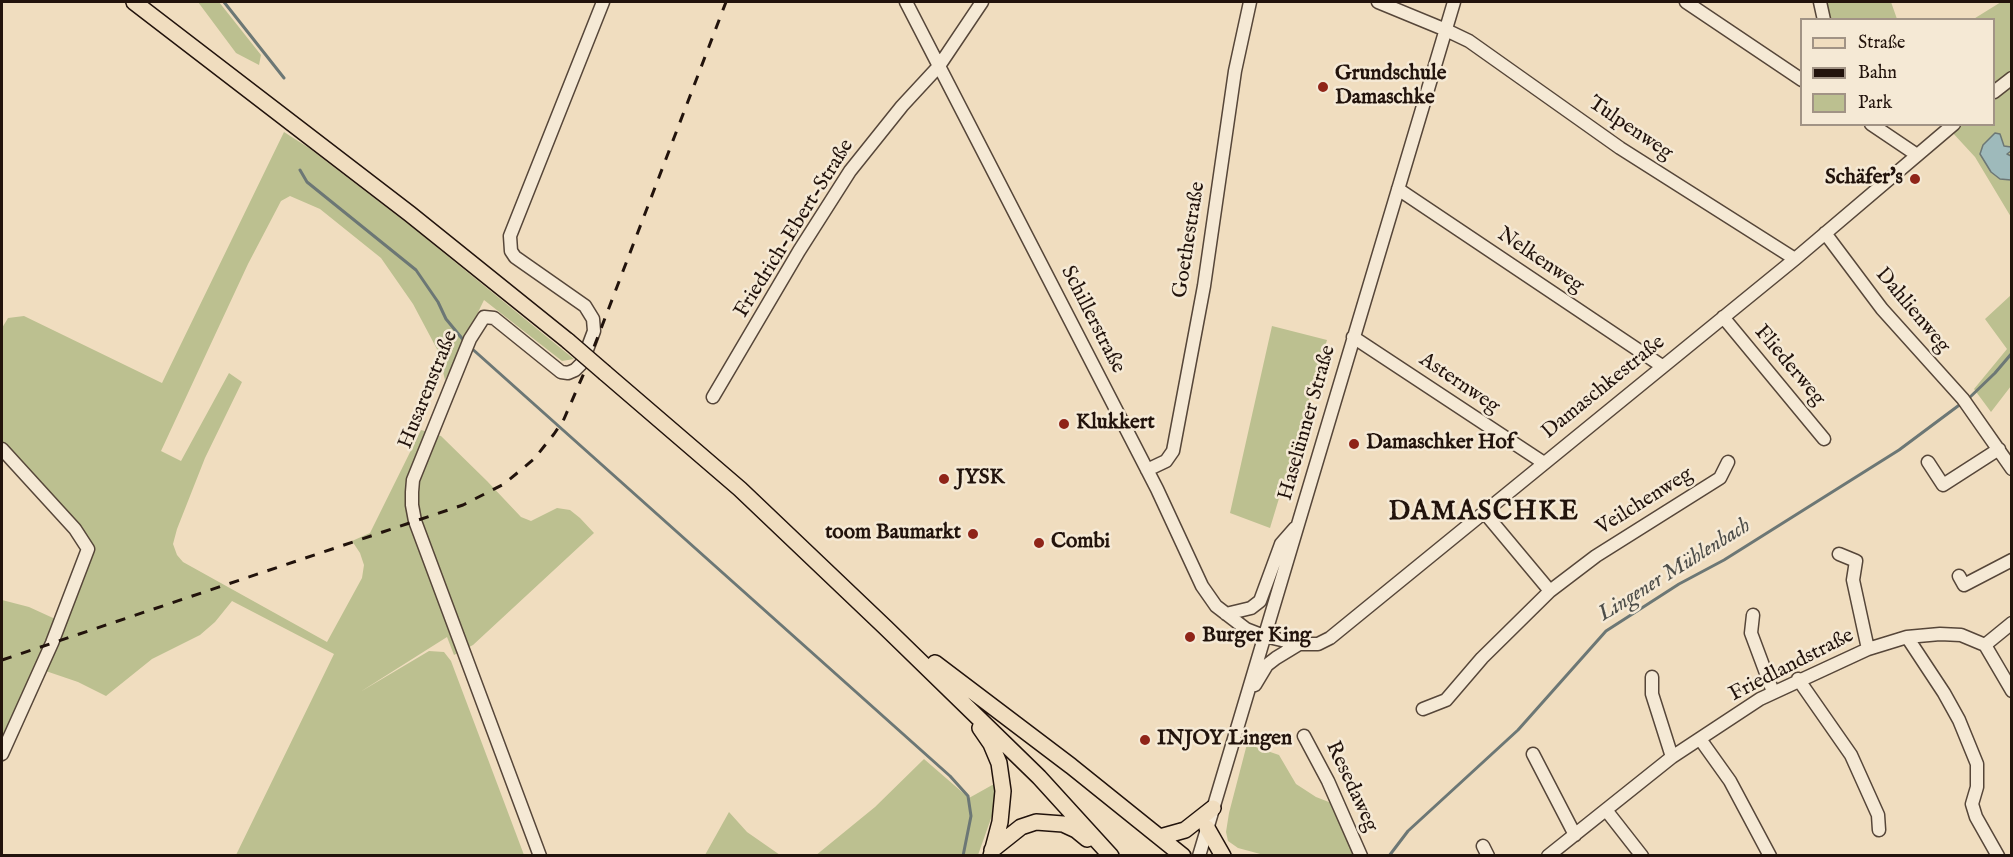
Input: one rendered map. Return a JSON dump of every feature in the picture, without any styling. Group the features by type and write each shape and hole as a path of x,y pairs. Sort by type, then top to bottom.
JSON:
{"main road":[{"path":"134,2 410,214 568,341 667,426 966,705 1039,777 1109,855"},
{"path":"886,628 1005,716 1183,855"},
{"path":"966,705 991,744 1001,774 1002,811 991,853"},
{"path":"1160,837 1185,830 1213,808"},
{"path":"991,853 1021,827 1036,822 1050,822 1063,824 1076,830 1109,855"},
{"path":"1207,828 1223,855"}],"street":[{"name":"Husarenstraße","path":"540,855 413,513 413,480 464,352 484,317 494,318 561,372 568,373 575,370 582,363 594,331 593,319 585,306 515,257 511,251 510,236 603,2"},
{"name":"Schillerstraße","path":"906,2 1147,470 1202,586 1216,606 1246,629 1264,636"},
{"name":"Friedrich-Ebert-Straße","path":"713,397 799,251 850,171 902,106 939,66 982,2"},
{"name":"Goethestraße","path":"1147,470 1166,461 1173,452 1204,286 1234,70 1250,2"},
{"name":"Tulpenweg","path":"1378,2 1468,41 1620,148 1795,259"},
{"name":"Haselünner Straße","path":"1199,855 1454,2"},
{"path":"1686,2 1800,79"},
{"path":"1820,2 1824,18"},
{"path":"1995,91 2012,78"},
{"path":"1874,126 1917,155"},
{"name":"Damaschkestraße","path":"1264,636 1299,644 1318,644 1330,638 1795,259 1952,126"},
{"name":"Nelkenweg","path":"1398,189 1662,366"},
{"name":"Dahlienweg","path":"1825,233 1882,309 1963,399 2012,469"},
{"name":"Fliederweg","path":"1723,317 1824,439"},
{"name":"Asternweg","path":"1353,337 1544,463"},
{"path":"2,449 75,530 88,551 48,652 2,754"},
{"path":"1928,462 1943,485 1999,449"},
{"name":"Veilchenweg","path":"1423,708 1446,700 1482,658 1550,591 1596,556 1720,478 1728,462"},
{"path":"1484,512 1550,591"},
{"path":"1226,614 1251,609 1260,601 1281,544 1298,525"},
{"path":"1839,554 1856,561 1853,580 1868,649"},
{"path":"1959,576 1964,585 2012,560"},
{"path":"1753,615 1751,633 1773,692"},
{"path":"2012,623 1985,645 2008,677 2012,691"},
{"name":"Friedlandstraße","path":"1548,855 1672,757 1773,692 1798,679 1868,649 1907,637 1940,633 1961,635 1985,645"},
{"path":"1907,637 1959,720 1977,764 1977,787 1972,804 1976,817 1998,855"},
{"path":"1246,698 1267,665 1299,644"},
{"path":"1652,678 1652,694 1672,757"},
{"path":"1798,679 1851,755 1878,815 1878,830"},
{"name":"Resedaweg","path":"1304,736 1328,781 1361,855"},
{"path":"1700,739 1736,791 1770,855"},
{"path":"1533,754 1575,835"},
{"path":"1606,810 1642,855"}],"green space":[{"path":"198,2 219,2 261,55 259,65 236,53"},
{"path":"1822,2 1891,2 1897,18 1827,18"},
{"path":"2001,2 2011,2 2011,74 1995,88 1995,18 1975,18"},
{"path":"2011,84 2011,217 1975,157 1951,131 1958,126 1995,126 1995,97"},
{"path":"284,132 309,148 412,227 574,359 562,361 484,300 445,380 438,351 413,304 381,258 320,209 290,196 281,201 248,264 161,451 181,461 229,373 242,382 205,458 173,544 177,555 183,562 327,642 362,578 364,565 352,541 370,533 421,430 441,436 521,517 531,521 557,508 570,510 580,518 594,533 473,645 454,655 447,637 360,692 429,651 444,652 451,661 524,855 236,855 334,654 232,601 215,622 200,635 152,659 106,696 78,682 34,667 2,740 2,600 29,607 64,623 90,553 2,448 2,328 8,318 24,316 162,383"},
{"path":"2011,295 2011,386 1991,412 1974,389 2007,349 1985,319"},
{"path":"1272,326 1327,340 1270,528 1230,513"},
{"path":"1247,744 1279,755 1296,784 1316,797 1334,804 1357,855 1264,855 1238,848 1228,841 1226,832 1229,813"},
{"path":"924,759 969,798 994,784 994,810 978,855 815,856 875,807"},
{"path":"729,812 747,832 780,855 705,855"}],"water":[{"path":"1995,133 2000,134 2004,146 2011,147 2011,151 2007,154 2011,156 2011,180 2000,179 1991,172 1980,154 1983,145"}],"waterway":[{"path":"224,2 284,78"},
{"path":"300,170 307,182 416,270 438,302 446,319 465,342"},
{"path":"469,346 950,776 968,796 971,816 963,856"},
{"name":"Lingener Mühlenbach","path":"1967,400 2012,353"},
{"name":"Lingener Mühlenbach","path":"1389,856 1408,831 1518,730 1606,631 1899,450 1962,403"}],"railway":[{"path":"2,660 463,505 504,484 534,459 564,419 584,373 726,2"}],"place":[{"name":"Grundschule Damaschke","path":"1323,87"},
{"name":"Schäfer's","path":"1915,179"},
{"name":"Klukkert","path":"1064,424"},
{"name":"Damaschker Hof","path":"1354,444"},
{"name":"JYSK","path":"944,479"},
{"name":"toom Baumarkt","path":"973,534"},
{"name":"Combi","path":"1039,543"},
{"name":"Burger King","path":"1190,637"},
{"name":"INJOY Lingen","path":"1145,740"}],"district":[{"name":"DAMASCHKE","path":"1484,513"}]}
